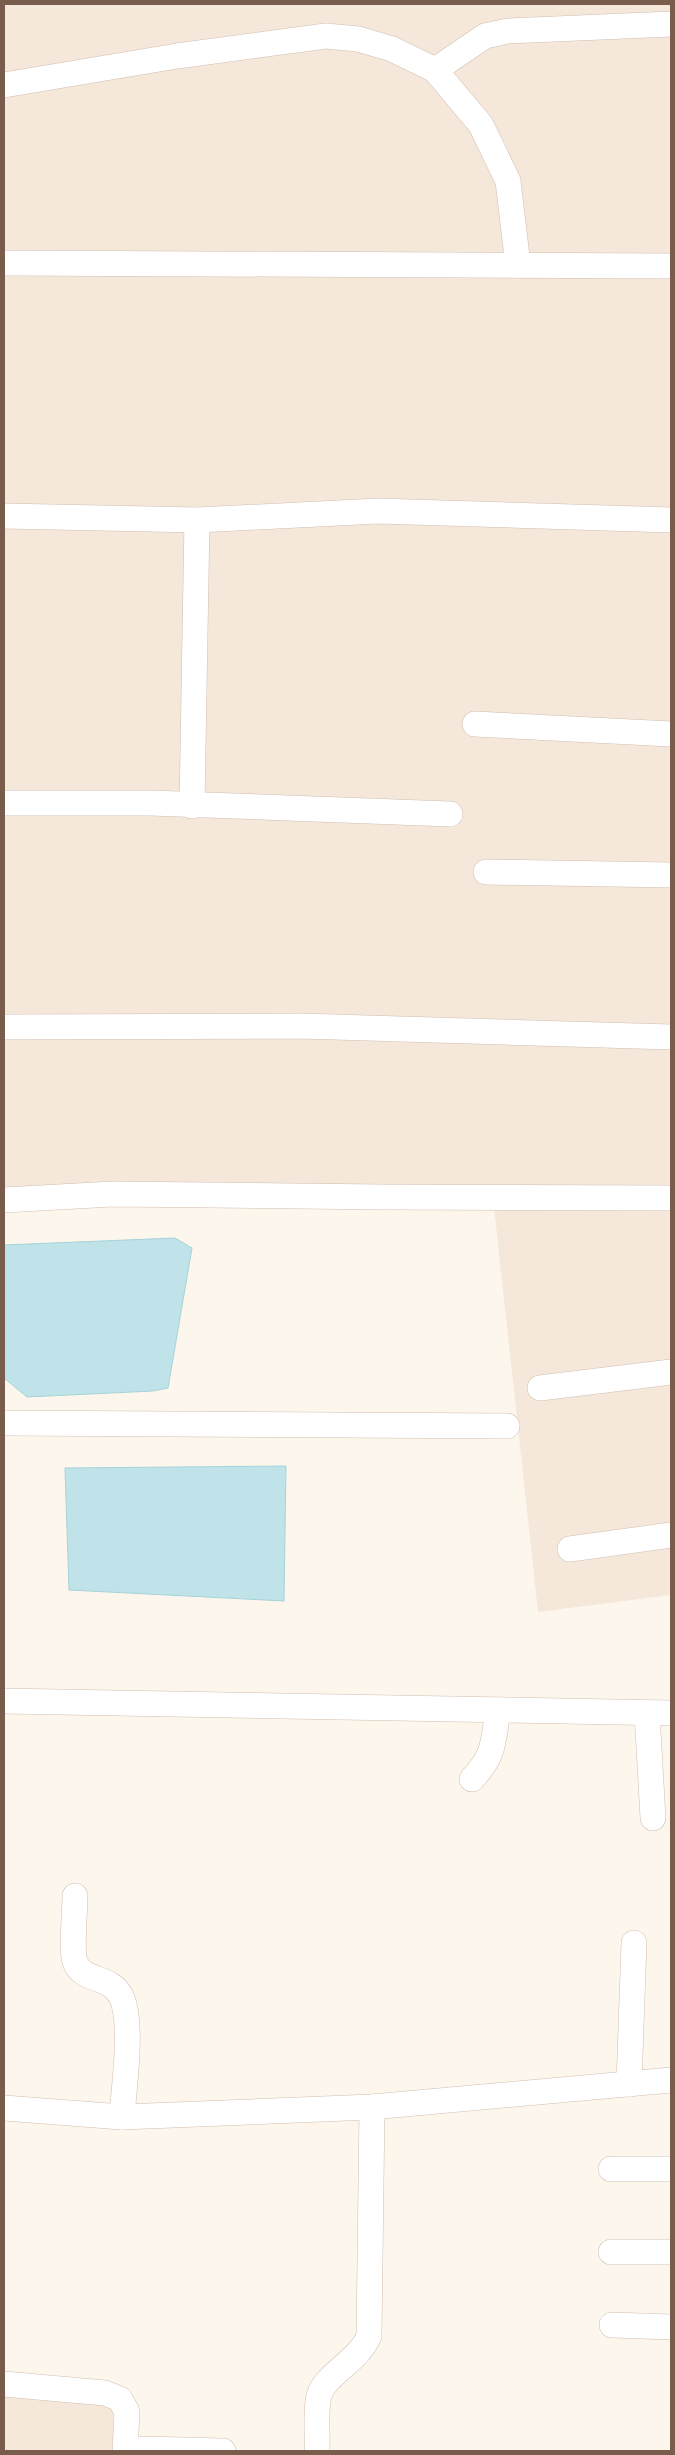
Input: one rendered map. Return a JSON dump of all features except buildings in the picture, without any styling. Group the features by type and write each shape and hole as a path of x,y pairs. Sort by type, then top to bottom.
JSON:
{"street":[{"path":"435,70 485,36 508,32 671,24"},
{"path":"4,85 177,56 326,36 358,39 392,49 435,70 481,125 508,181 518,265"},
{"path":"4,263 671,266"},
{"path":"4,516 198,520 378,511 671,520"},
{"path":"192,806 198,520"},
{"path":"475,724 671,734"},
{"path":"4,803 151,803 450,814"},
{"path":"486,872 671,875"},
{"path":"4,1027 300,1026 671,1037"},
{"path":"4,1200 113,1194 671,1198"},
{"path":"540,1388 671,1372"},
{"path":"4,1423 507,1426"},
{"path":"570,1549 671,1535"},
{"path":"4,1701 671,1713"},
{"path":"472,1779 487,1764 494,1740 498,1710"},
{"path":"647,1713 653,1818"},
{"path":"75,1896 75,1961 81,1971 112,1983 121,1996 127,2014 122,2117"},
{"path":"629,2084 634,1943"},
{"path":"4,2108 122,2117 372,2107 671,2080"},
{"path":"318,2451 318,2396 325,2384 363,2349 369,2336 372,2107"},
{"path":"611,2169 671,2169"},
{"path":"611,2252 671,2252"},
{"path":"612,2325 671,2327"},
{"path":"4,2384 105,2392 120,2398 128,2412 134,2450 222,2451"}],"shaded area":[{"path":"4,4 671,4 671,1595 538,1612 493,1198 4,1204"},
{"path":"4,2380 114,2386 113,2451 4,2451"}],"water":[{"path":"175,1238 192,1248 168,1388 153,1391 27,1397 4,1378 4,1245"},
{"path":"286,1466 284,1601 69,1590 65,1468"}]}
